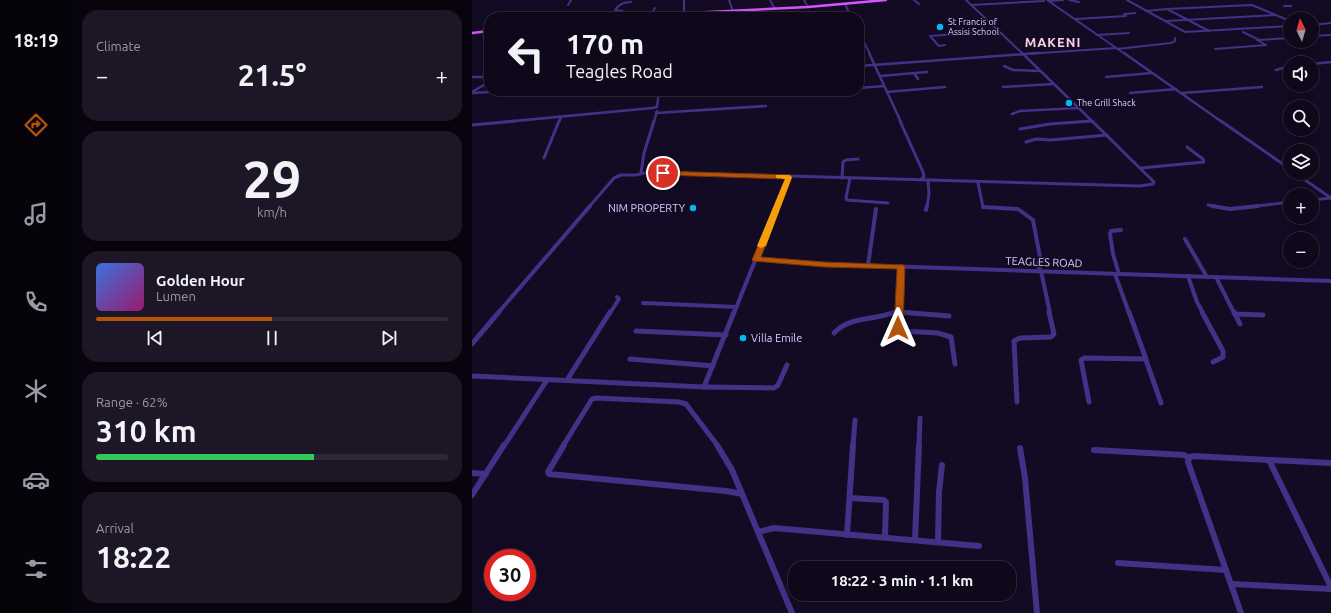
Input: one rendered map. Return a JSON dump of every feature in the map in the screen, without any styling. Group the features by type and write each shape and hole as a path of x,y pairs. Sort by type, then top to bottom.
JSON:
{"main road":[{"path":"708,12 808,7 886,0"},
{"path":"472,33 484,32"}],"street":[{"path":"568,5 571,0"},
{"path":"684,0 684,12"},
{"path":"729,0 733,11"},
{"path":"770,0 775,9"},
{"path":"804,0 808,7"},
{"path":"914,0 919,4"},
{"path":"472,344 614,178 619,175 641,173 1140,186 1153,184 1154,182 1141,168 966,0"},
{"path":"971,5 1063,0"},
{"path":"1069,0 1079,2"},
{"path":"1127,0 1186,32 1283,26"},
{"path":"1046,1 1076,19 1283,164"},
{"path":"621,12 623,11 615,10 616,6 631,2"},
{"path":"845,4 849,12"},
{"path":"1146,11 1252,5 1283,18"},
{"path":"1284,6 1291,6"},
{"path":"652,12 655,8"},
{"path":"1168,9 1209,31"},
{"path":"1076,19 1126,16 1124,14 1135,13"},
{"path":"1165,21 1278,15"},
{"path":"1319,24 1331,23"},
{"path":"945,45 939,46 930,36 998,31"},
{"path":"1243,32 1259,40 1283,38"},
{"path":"1097,35 1128,33"},
{"path":"1319,36 1331,35"},
{"path":"864,65 1117,48 1172,43 1175,41 1175,38"},
{"path":"1215,49 1266,45 1257,41 1259,40"},
{"path":"864,42 923,172 924,177 920,180"},
{"path":"1319,63 1331,62"},
{"path":"1004,66 1010,70 1040,70"},
{"path":"1276,70 1283,68"},
{"path":"880,76 927,72"},
{"path":"914,73 918,79"},
{"path":"1106,77 1152,73"},
{"path":"472,77 484,77"},
{"path":"1003,87 1053,84"},
{"path":"472,92 484,85"},
{"path":"864,88 884,86"},
{"path":"1182,93 1262,86"},
{"path":"887,92 922,88 944,88"},
{"path":"1130,93 1176,89"},
{"path":"472,92 484,92"},
{"path":"641,173 644,154 656,114 658,96"},
{"path":"656,114 766,106"},
{"path":"472,125 657,107"},
{"path":"1012,114 1020,111 1078,108"},
{"path":"656,114 727,110"},
{"path":"544,158 561,117"},
{"path":"1020,129 1050,124 1091,121"},
{"path":"1026,142 1036,139 1051,140 1107,135"},
{"path":"1141,168 1204,162 1203,159 1187,147"},
{"path":"842,178 843,162 846,160 858,159"},
{"path":"704,387 789,177"},
{"path":"850,178 846,198 847,200 888,203"},
{"path":"926,210 929,194 928,180"},
{"path":"1305,180 1331,198"},
{"path":"978,182 983,207 1018,209 1033,220 1040,257 1038,266 1041,271 1054,334 1051,337 1020,338 1014,341 1017,402"},
{"path":"1319,199 1331,198"},
{"path":"1208,205 1230,209 1283,203"},
{"path":"868,265 876,209"},
{"path":"1121,230 1111,231 1112,254 1117,274 1161,403"},
{"path":"1185,239 1207,277"},
{"name":"TEAGLES ROAD","path":"756,260 824,264 1331,281"},
{"path":"901,266 898,328 900,331 904,332 938,333 951,337 954,364"},
{"path":"1188,276 1197,302 1223,351 1223,357 1213,362"},
{"path":"1216,277 1240,324"},
{"path":"567,380 618,301 617,297"},
{"path":"643,303 737,307"},
{"path":"834,334 839,327 847,322 899,312 949,316"},
{"path":"1235,314 1263,315"},
{"path":"636,331 726,335"},
{"path":"1089,402 1081,360 1084,358 1146,360"},
{"path":"630,359 713,366"},
{"path":"472,376 704,387 774,388 778,385 787,365"},
{"path":"472,495 547,380"},
{"path":"742,494 726,491 550,474 548,472 592,399 679,402 688,406 728,462 742,494 792,613"},
{"path":"915,540 920,418"},
{"path":"847,535 855,420"},
{"path":"1020,448 1025,478 1037,613"},
{"path":"1094,450 1184,455 1189,458 1193,456 1331,463"},
{"path":"1189,458 1188,462 1241,613"},
{"path":"1231,584 1331,588 1269,460"},
{"path":"938,542 939,492 942,465"},
{"path":"472,473 486,474"},
{"path":"850,498 884,500 886,502 885,537"},
{"path":"758,532 774,528 979,546"},
{"path":"1118,563 1226,570"}],"slow traffic":[{"path":"761,246 789,177 778,176"}],"place":[{"name":"St Francis of Assisi School","path":"940,27"},
{"name":"The Grill Shack","path":"1069,103"},
{"name":"NIM PROPERTY","path":"693,208"},
{"name":"Villa Emile","path":"743,338"}],"district":[{"name":"MAKENI","path":"1053,42"}],"route":[{"path":"663,173 789,177 756,260 794,263 901,266 898,328"}]}
